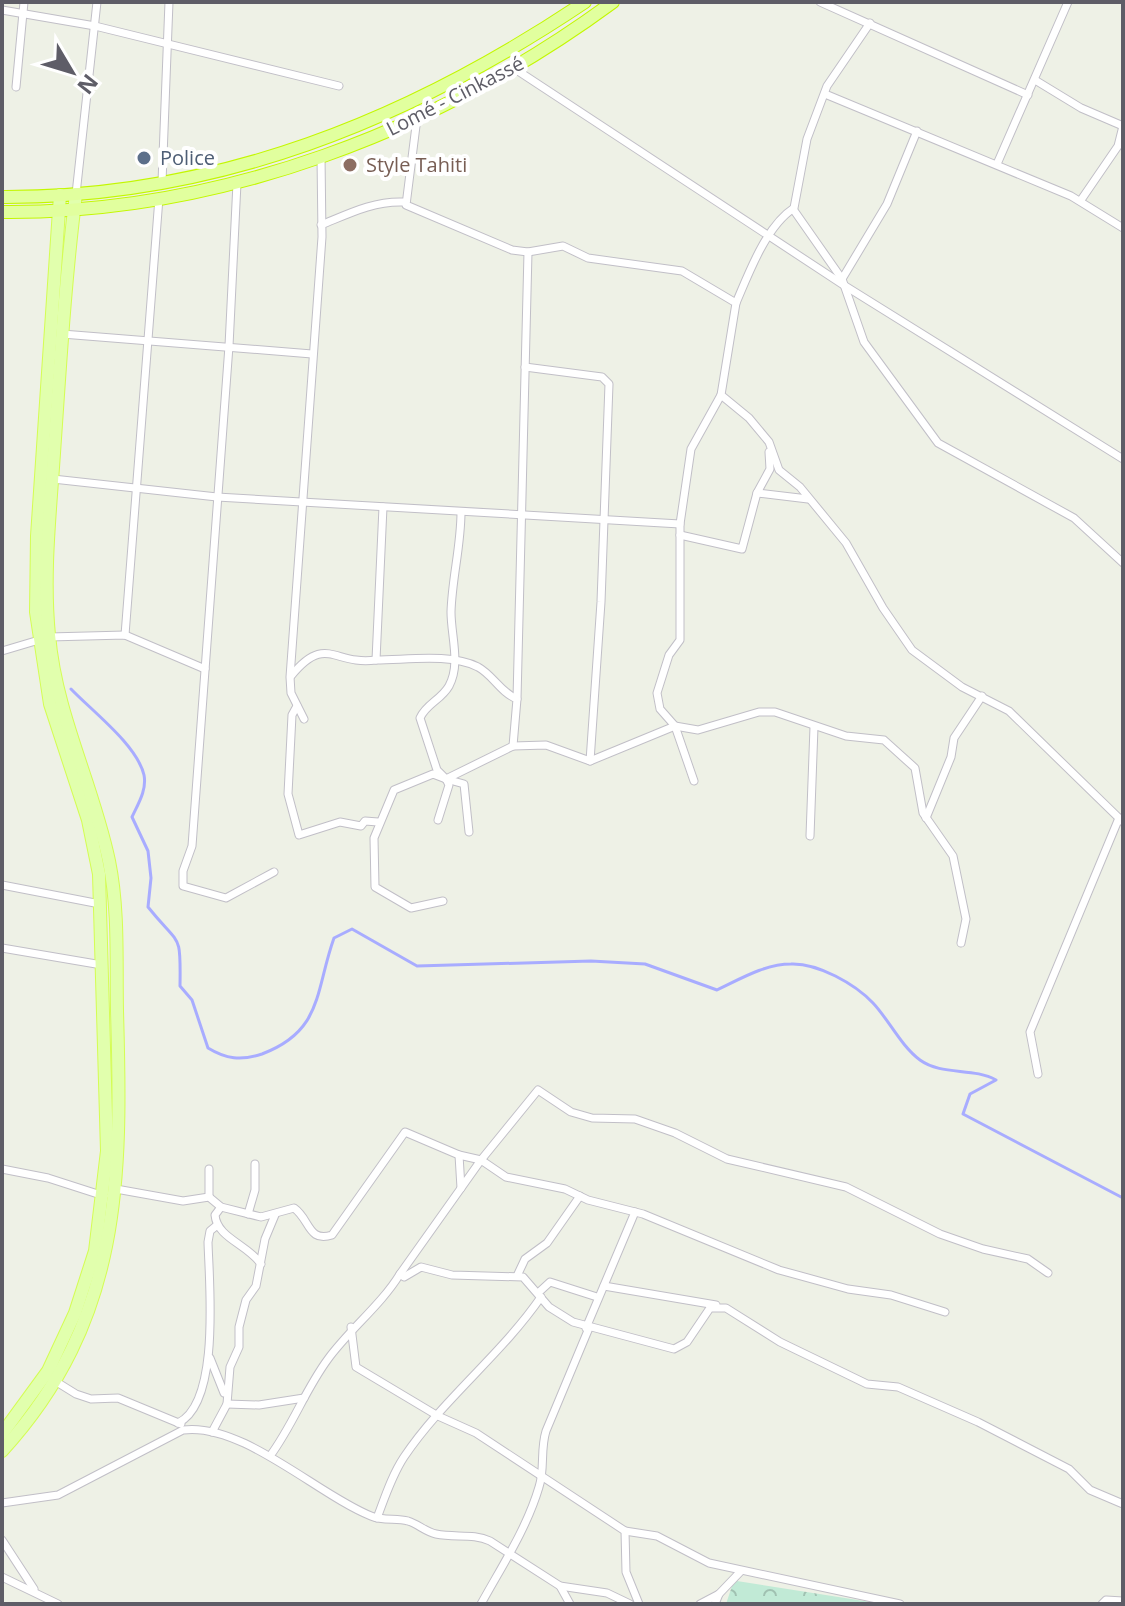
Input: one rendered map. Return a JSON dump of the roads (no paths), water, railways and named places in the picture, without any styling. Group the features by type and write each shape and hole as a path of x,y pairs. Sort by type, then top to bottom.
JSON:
{"highway":[{"name":"Lomé - Cinkassé","path":"2,197 76,194 212,174 300,148 476,72 585,2"},
{"name":"Lomé - Cinkassé","path":"2,212 59,211 159,198 237,183 321,156 417,118 515,69 613,2"}],"main road":[{"path":"2,1451 55,1381 86,1318 111,1230 116,1189 118,1033 110,866 97,813 65,722 44,638 62,334 76,194"},
{"path":"2,1434 48,1371 75,1313 95,1251 107,1151 102,904 94,847 50,704 35,582 60,195"}],"street":[{"path":"16,87 24,2"},
{"path":"76,194 97,2"},
{"path":"162,182 169,2"},
{"path":"820,2 1028,95"},
{"path":"997,164 1068,2"},
{"path":"2,10 95,26 339,86"},
{"path":"694,781 675,726 660,709 657,693 669,655 680,640 680,524 691,449 721,395 736,303 755,259 793,209 807,139 829,81 870,23"},
{"path":"515,69 842,282 1123,459"},
{"path":"1035,80 1081,108 1123,126 1118,146 1081,200"},
{"path":"825,94 1071,196 1123,228"},
{"path":"403,202 417,118"},
{"path":"842,282 887,204 917,131"},
{"path":"304,719 297,706 290,677 321,225 321,156"},
{"path":"237,183 229,346 192,846 183,871 183,886 226,898 274,872"},
{"path":"125,635 159,198"},
{"path":"321,225 354,209 387,201 403,202 512,250 528,252 563,246 588,258 682,271 736,303"},
{"path":"793,209 842,282 864,342 938,443 1074,518 1123,563"},
{"path":"513,746 517,699 528,252"},
{"path":"62,334 312,354"},
{"path":"525,367 602,377 608,381 604,519 590,761"},
{"path":"721,395 743,413 769,442 779,470 846,543 883,608 912,650 962,687 1009,711 1121,820 1030,1032 1038,1074"},
{"path":"680,535 741,550 757,493 770,469 769,442"},
{"path":"53,479 217,497 300,499 383,507 680,524"},
{"path":"757,493 808,499"},
{"path":"376,660 383,507"},
{"path":"438,820 449,785 437,770 420,718 427,706 448,688 455,660 451,610 461,543 461,512"},
{"path":"2,651 44,638 125,635 205,669"},
{"path":"290,677 305,658 315,654 376,660 455,660 482,669 507,695 517,699"},
{"path":"926,818 951,757 954,738 982,696"},
{"path":"297,706 292,715 288,794 299,835 340,822 361,826 365,821 378,822"},
{"path":"446,779 513,746 546,745 590,761 675,726 698,730 759,712 775,712 846,736 884,740 915,768 926,818 953,856 966,919 961,943"},
{"path":"662,732 667,717"},
{"path":"810,836 814,727"},
{"path":"443,901 411,908 375,887 374,838 378,822 394,790 433,774 464,784 469,832"},
{"path":"2,885 102,904"},
{"path":"2,948 104,965"},
{"path":"270,1456 351,1327 400,1274 481,1160 538,1090 582,1115 635,1119 675,1133 727,1159 846,1187 940,1234 983,1249 1028,1259 1048,1273"},
{"path":"212,1432 227,1402 246,1300 256,1286 265,1239 275,1215 284,1209 294,1208 312,1234 323,1238 332,1235 405,1132 459,1155 481,1160 506,1177 565,1189 635,1212 779,1270 848,1289 891,1295 945,1312"},
{"path":"459,1155 461,1188"},
{"path":"248,1214 253,1199 255,1164"},
{"path":"2,1169 48,1178 104,1196"},
{"path":"209,1169 209,1197"},
{"path":"116,1189 183,1201 209,1197 221,1207 248,1214 275,1215"},
{"path":"517,1276 525,1259 547,1243 580,1196"},
{"path":"221,1207 215,1215 216,1226 222,1233 247,1246 261,1264"},
{"path":"481,1604 524,1526 541,1484 541,1448 546,1431 588,1328 597,1297 635,1212"},
{"path":"178,1423 184,1420 197,1396 210,1358 208,1242 210,1231 216,1226"},
{"path":"400,1274 404,1277 421,1267 452,1275 517,1276 528,1281 563,1316 588,1328 674,1349 687,1342 704,1313 716,1305"},
{"path":"377,1518 405,1456 438,1416 494,1358 550,1282 597,1297"},
{"path":"604,1286 716,1305 747,1318 780,1342 867,1384 898,1387 978,1422 1069,1469 1090,1490 1123,1504"},
{"path":"351,1327 356,1367 438,1416 467,1428 625,1531 657,1536 709,1563 900,1604"},
{"path":"210,1358 227,1402"},
{"path":"55,1381 76,1394 91,1399 118,1398 270,1456 333,1498 377,1518 407,1521 432,1534 479,1536 560,1586 607,1593 630,1604"},
{"path":"227,1402 259,1405 304,1398"},
{"path":"2,1503 58,1495 183,1430 194,1429"},
{"path":"625,1531 626,1572 639,1604"},
{"path":"2,1540 35,1591"},
{"path":"700,1604 719,1594 741,1571"},
{"path":"2,1577 58,1604"},
{"path":"560,1586 570,1604"},
{"path":"715,1604 719,1594"},
{"path":"1102,1604 1106,1600 1123,1601"}],"waterway":[{"path":"71,689 113,729 140,764 144,786 132,817 148,851 151,878 148,907 179,947 180,986 192,1000 208,1048 215,1052 234,1058 254,1056 282,1045 296,1034 314,1007 334,938 352,929 417,966 591,961 645,964 717,990 762,969 802,965 835,976 865,996 920,1060 938,1068 996,1080 970,1094 963,1114 1123,1198"}],"place":[{"name":"Police","path":"144,158"},
{"name":"Style Tahiti","path":"350,165"}]}
